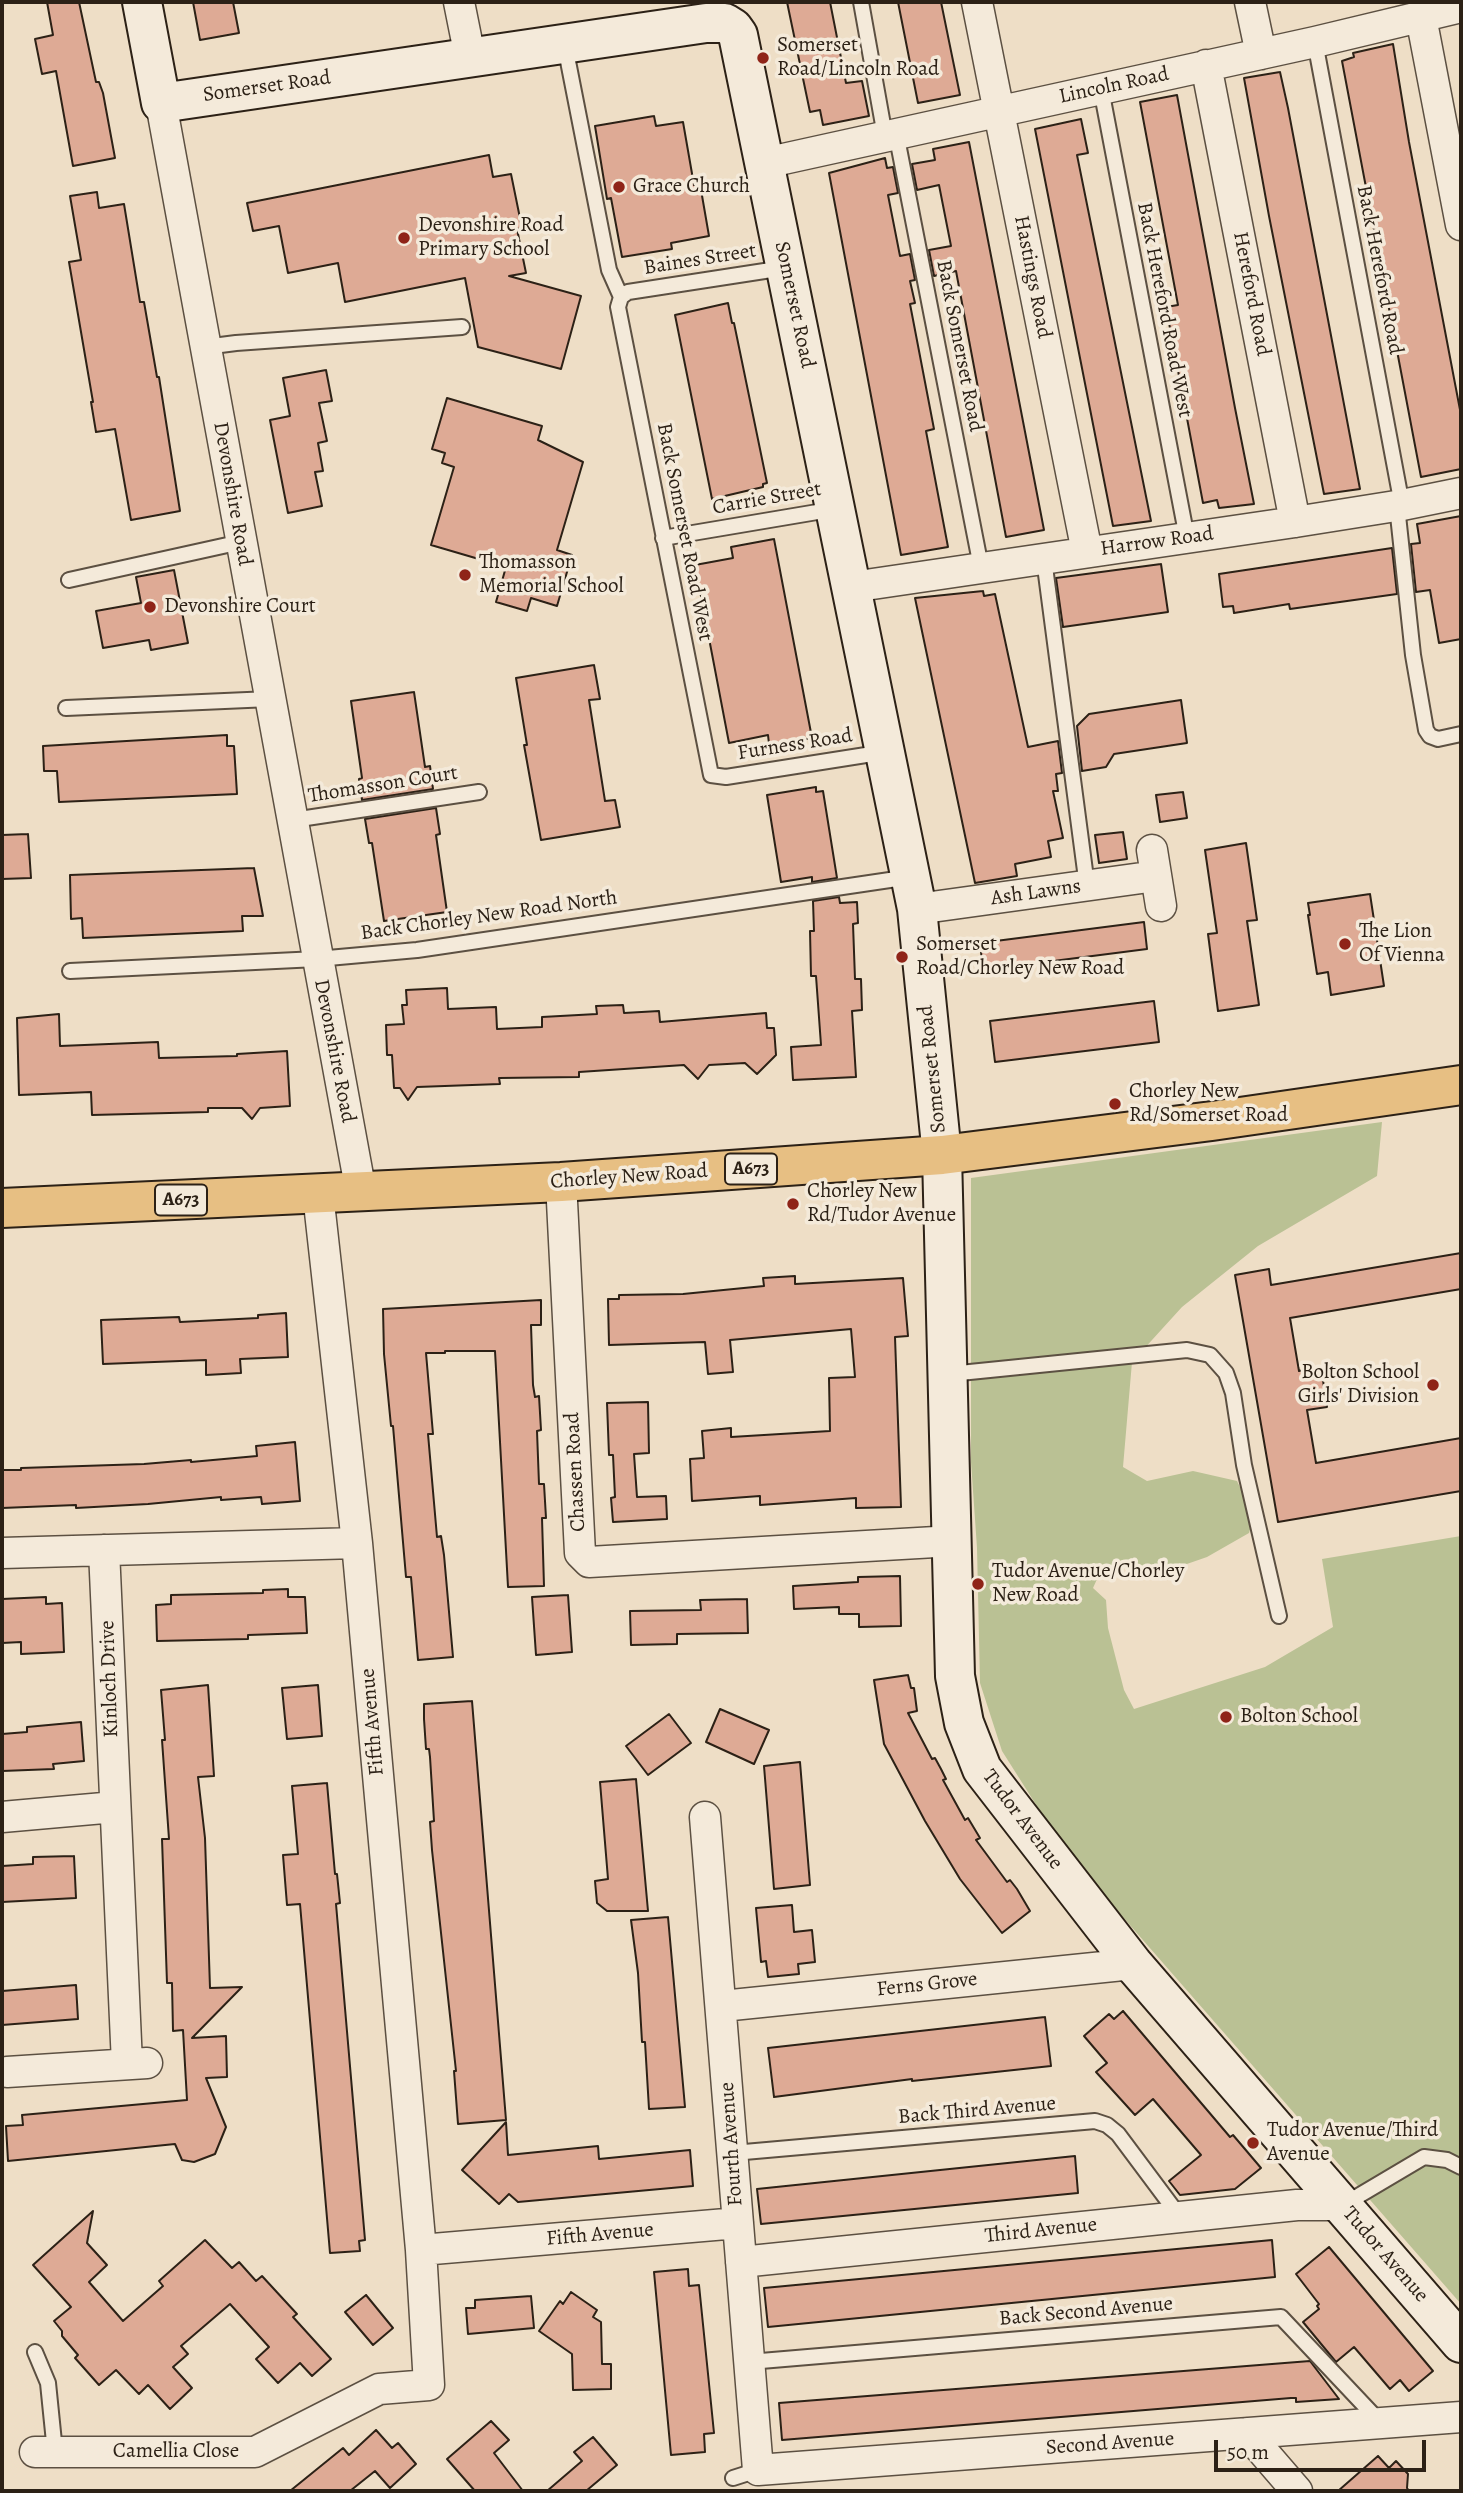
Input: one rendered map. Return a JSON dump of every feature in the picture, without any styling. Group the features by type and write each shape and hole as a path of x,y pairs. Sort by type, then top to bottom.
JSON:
{"main road":[{"name":"Chorley New Road","path":"2,1208 561,1182 942,1155 1212,1122 1461,1085"}],"street":[{"name":"Devonshire Road","path":"142,2 360,1192"},
{"path":"459,2 470,57"},
{"name":"Hastings Road","path":"977,2 1087,552"},
{"path":"1250,2 1261,54"},
{"name":"Lincoln Road","path":"765,163 1315,42 1461,7"},
{"path":"1420,17 1461,225"},
{"name":"Somerset Road","path":"160,103 706,23 726,23 738,35 914,893 942,1155"},
{"name":"Hereford Road","path":"1206,65 1295,522"},
{"name":"Harrow Road","path":"852,587 1295,522 1461,492"},
{"name":"Ash Lawns","path":"914,893 1087,886 1154,863 1161,906"},
{"name":"Tudor Avenue","path":"942,1155 955,1676 964,1723 982,1769 1133,1964 1461,2343"},
{"name":"Chassen Road","path":"561,1182 580,1553 589,1562 953,1541"},
{"name":"Fifth Avenue","path":"318,1194 357,1543 421,2250 429,2385"},
{"path":"2,1553 357,1543"},
{"name":"Kinloch Drive","path":"7,2072 137,2064 115,1807 104,1550"},
{"path":"2,1817 115,1807"},
{"name":"Fourth Avenue","path":"705,1817 749,2362 746,2474"},
{"name":"Ferns Grove","path":"722,2006 1133,1964"},
{"name":"Third Avenue","path":"741,2262 1297,2205 1341,2205"},
{"name":"Fifth Avenue","path":"421,2250 738,2223"},
{"name":"Camellia Close","path":"45,2452 255,2452 379,2389 429,2385"},
{"name":"Second Avenue","path":"746,2474 1461,2417"},
{"path":"1247,2433 1297,2491"}],"lane":[{"name":"Back Somerset Road","path":"861,2 981,567"},
{"name":"Back Hereford Road","path":"1315,42 1399,505 1413,655 1426,730 1430,736 1438,739 1461,734"},
{"name":"Back Somerset Road West","path":"565,43 609,270 621,297 618,307 711,775"},
{"name":"Back Hereford Road West","path":"1101,89 1187,538"},
{"name":"Baines Street","path":"621,297 628,292 787,267"},
{"path":"205,347 462,327"},
{"name":"Carrie Street","path":"663,538 836,509"},
{"path":"69,580 241,542"},
{"path":"1044,559 1087,886"},
{"path":"66,708 270,699"},
{"name":"Furness Road","path":"711,775 726,777 886,752"},
{"name":"Thomasson Court","path":"293,820 479,792"},
{"name":"Back Chorley New Road North","path":"70,971 317,959 417,950 914,893"},
{"path":"949,1374 1187,1350 1210,1355 1226,1373 1233,1393 1244,1465 1279,1616"},
{"name":"Back Third Avenue","path":"733,2153 1096,2121 1107,2125 1118,2134 1180,2217"},
{"path":"1341,2205 1424,2157 1447,2160 1461,2167"},
{"name":"Back Second Avenue","path":"749,2362 1281,2317 1381,2423"},
{"path":"35,2352 48,2383 45,2452"}],"green space":[{"name":"Bolton School","path":"1382,1122 1377,1176 1258,1246 1182,1307 1132,1362 1123,1467 1147,1481 1193,1471 1237,1481 1254,1516 1249,1533 1207,1557 1158,1574 1140,1566 1121,1564 1102,1568 1093,1588 1106,1600 1108,1628 1124,1690 1134,1709 1265,1667 1333,1627 1322,1559 1461,1536 1461,2304 1066,1852 1002,1751 980,1683 977,1548 971,1462 971,1178"}],"building":[{"path":"47,2 79,2 96,82 99,82 103,93 115,158 73,166 56,71 42,74 35,39 53,35"},
{"path":"193,2 233,2 239,33 200,40"},
{"path":"787,2 830,2 846,83 862,81 869,116 823,125 820,110 810,112"},
{"path":"898,2 941,2 960,95 918,103"},
{"path":"1393,44 1461,415 1461,469 1421,477 1342,61 1354,57 1353,53"},
{"path":"1280,72 1360,489 1324,494 1269,216 1244,78"},
{"path":"1177,95 1254,504 1219,508 1217,500 1203,503 1166,307 1178,305 1140,102"},
{"name":"Grace Church","path":"654,116 656,126 683,122 694,185 700,184 709,236 671,243 672,249 622,257 611,198 607,199 595,126"},
{"path":"1081,119 1088,153 1077,155 1151,521 1113,526 1035,129"},
{"path":"969,142 1044,530 1006,537 956,271 934,276 929,250 951,246 939,185 917,190 912,164 935,160 933,149"},
{"path":"489,155 493,177 511,174 522,228 517,229 526,273 509,276 581,296 561,369 478,347 465,278 345,302 338,263 288,273 279,226 253,231 247,203"},
{"path":"885,158 887,168 893,167 898,193 888,195 900,256 910,254 915,280 910,281 915,303 910,304 934,429 926,431 948,547 901,555 829,173"},
{"path":"97,192 99,208 124,204 140,302 144,302 159,377 180,511 131,520 115,429 96,432 69,262 81,260 70,196"},
{"path":"728,303 767,483 763,484 763,487 712,499 675,315"},
{"path":"326,370 332,401 319,403 327,441 318,443 323,471 315,472 322,506 288,513 270,420 290,416 283,378"},
{"path":"447,398 542,426 538,440 583,462 557,550 572,555 557,606 531,598 527,611 496,602 506,567 431,545 454,467 442,463 445,453 432,449"},
{"path":"1461,516 1461,639 1439,643 1430,590 1416,592 1411,544 1420,543 1417,524"},
{"path":"774,539 812,738 769,744 768,735 729,743 695,565 733,558 731,547"},
{"path":"1392,548 1397,594 1290,609 1289,604 1234,613 1233,606 1223,607 1219,574"},
{"path":"1161,564 1168,612 1063,627 1056,578"},
{"name":"Devonshire Court","path":"174,570 188,643 151,650 149,640 103,648 96,611 141,603 136,577"},
{"path":"983,591 984,596 995,594 1028,747 1058,741 1062,773 1056,774 1058,791 1053,791 1063,838 1048,841 1051,857 1015,864 1017,876 975,883 915,598"},
{"path":"594,665 600,699 589,700 605,801 615,800 620,827 541,840 524,745 527,745 516,678"},
{"path":"414,692 425,767 430,766 433,789 362,800 359,779 362,778 351,701"},
{"path":"1181,700 1187,743 1114,754 1106,767 1082,771 1077,726 1089,714"},
{"path":"227,735 227,746 234,746 237,794 59,802 57,771 44,771 43,746"},
{"path":"816,787 816,792 823,791 837,878 812,882 812,877 781,882 767,795"},
{"path":"1183,792 1187,818 1160,822 1156,795"},
{"path":"436,808 440,834 436,835 447,912 384,921 372,843 369,843 365,819"},
{"path":"1123,832 1127,859 1099,863 1095,835"},
{"path":"28,834 31,878 2,879 2,835"},
{"path":"1246,843 1257,920 1247,921 1259,1005 1218,1011 1208,934 1217,933 1205,850"},
{"path":"254,868 263,916 242,916 243,931 83,938 82,918 71,919 70,875"},
{"name":"The Lion Of Vienna","path":"1370,894 1384,986 1331,995 1328,972 1317,974 1308,903"},
{"path":"839,897 840,903 857,902 858,923 853,924 855,979 861,979 862,1010 852,1011 856,1077 793,1080 791,1047 821,1045 816,976 811,976 810,931 814,931 813,901"},
{"path":"1144,922 1147,949 983,970 980,943"},
{"path":"447,988 448,1009 496,1007 497,1029 542,1027 542,1017 597,1014 596,1006 623,1005 624,1013 659,1011 660,1022 766,1013 767,1028 774,1028 776,1055 757,1074 745,1063 709,1065 698,1079 684,1065 579,1072 579,1077 499,1078 500,1084 417,1087 408,1100 400,1088 394,1088 392,1055 387,1055 386,1025 404,1024 402,1005 407,1005 406,990"},
{"path":"1154,1001 1159,1042 995,1062 990,1021"},
{"path":"59,1014 60,1046 158,1042 159,1058 237,1056 287,1051 290,1106 260,1108 252,1119 242,1108 208,1108 208,1112 92,1115 91,1092 19,1095 17,1018"},
{"path":"1461,1253 1461,1289 1290,1318 1299,1371 1321,1367 1327,1407 1307,1410 1316,1463 1461,1438 1461,1491 1278,1522 1235,1275 1269,1269 1271,1285"},
{"path":"795,1276 795,1284 903,1278 908,1336 895,1337 901,1507 856,1508 856,1498 760,1505 760,1496 692,1501 690,1459 704,1458 702,1431 731,1428 731,1437 830,1431 829,1378 855,1377 851,1329 730,1340 733,1372 708,1374 705,1342 609,1345 608,1299 619,1299 619,1295 683,1294 764,1286 763,1278"},
{"path":"541,1300 541,1325 531,1325 533,1385 535,1397 539,1396 541,1430 537,1431 539,1484 544,1484 546,1518 542,1518 544,1586 508,1587 495,1351 426,1353 433,1434 428,1434 437,1537 441,1536 444,1555 453,1657 418,1660 411,1577 406,1577 384,1354 383,1309"},
{"path":"286,1313 288,1357 240,1359 241,1373 206,1375 206,1360 103,1364 101,1320 179,1317 180,1322 258,1318 258,1315"},
{"path":"648,1402 649,1453 634,1454 637,1497 666,1496 667,1519 613,1522 613,1455 609,1455 607,1403"},
{"path":"295,1442 300,1501 262,1504 261,1497 221,1500 221,1497 76,1508 76,1505 2,1508 2,1470 191,1462 257,1456 256,1446"},
{"path":"900,1576 901,1626 859,1627 859,1614 839,1614 839,1607 794,1609 793,1586 858,1582 858,1577"},
{"path":"288,1589 288,1597 305,1597 307,1633 248,1635 248,1639 157,1641 156,1605 171,1604 171,1595 263,1593 263,1590"},
{"path":"568,1595 572,1652 536,1655 532,1597"},
{"path":"46,1597 46,1604 62,1603 64,1652 21,1654 21,1642 2,1643 2,1599"},
{"path":"747,1599 748,1633 677,1634 677,1644 631,1645 630,1611 701,1610 700,1600"},
{"path":"908,1675 911,1688 914,1688 917,1711 908,1713 932,1759 935,1758 941,1769 946,1779 943,1780 965,1820 968,1818 980,1838 976,1840 1007,1882 1010,1880 1017,1889 1030,1911 1002,1933 960,1879 884,1744 874,1680"},
{"path":"208,1685 214,1776 198,1777 205,1838 210,1988 242,1987 192,2038 226,2036 227,2077 206,2078 226,2127 215,2154 194,2162 182,2160 175,2144 8,2161 6,2126 23,2125 22,2115 187,2100 183,2030 173,2031 172,1983 167,1983 162,1839 169,1839 161,1690"},
{"path":"318,1685 322,1736 287,1739 282,1688"},
{"path":"472,1701 506,2120 458,2124 456,2071 432,1850 430,1822 434,1821 424,1704"},
{"path":"720,1709 769,1730 754,1764 706,1742"},
{"path":"669,1714 691,1743 648,1775 626,1746"},
{"path":"81,1722 84,1761 53,1764 54,1769 2,1771 2,1734 27,1732 27,1727"},
{"path":"800,1762 810,1885 774,1889 764,1766"},
{"path":"636,1779 648,1911 607,1911 597,1903 595,1881 608,1879 600,1782"},
{"path":"327,1783 340,1903 336,1904 365,2240 359,2241 360,2251 330,2253 300,1904 287,1905 283,1855 298,1854 292,1786"},
{"path":"74,1856 76,1898 2,1902 2,1866 33,1864 33,1857"},
{"path":"792,1905 794,1932 812,1930 815,1962 798,1964 799,1974 768,1977 766,1961 761,1962 756,1908"},
{"path":"668,1917 685,2107 649,2109 645,2042 642,2042 638,1973 631,1920"},
{"path":"76,1985 78,2019 2,2025 2,1991"},
{"path":"1123,2011 1230,2137 1233,2135 1261,2168 1235,2189 1180,2195 1169,2181 1201,2155 1153,2099 1135,2115 1096,2072 1107,2063 1084,2036 1109,2014 1114,2019"},
{"path":"1045,2017 1051,2066 912,2079 774,2097 768,2048"},
{"path":"506,2122 508,2155 598,2146 599,2159 690,2150 693,2186 518,2202 509,2194 499,2204 462,2170"},
{"path":"1075,2156 1078,2193 761,2224 757,2189"},
{"path":"93,2211 87,2243 107,2265 89,2282 123,2321 163,2286 159,2281 205,2240 232,2268 239,2262 256,2281 262,2276 297,2314 293,2317 331,2359 312,2376 300,2363 278,2383 256,2359 269,2347 230,2304 181,2346 188,2354 173,2367 192,2388 170,2409 148,2385 139,2394 116,2370 99,2385 75,2358 78,2355 62,2336 62,2331 54,2321 71,2307 33,2265"},
{"path":"1272,2240 1275,2277 768,2327 764,2288"},
{"path":"1329,2247 1433,2371 1409,2391 1400,2380 1390,2389 1354,2347 1336,2362 1303,2322 1319,2309 1319,2304 1296,2274"},
{"path":"688,2269 689,2286 699,2285 714,2433 704,2434 705,2452 671,2455 654,2272"},
{"path":"571,2292 597,2310 593,2317 601,2322 602,2364 611,2364 611,2389 573,2390 572,2354 539,2331 560,2301 563,2304"},
{"path":"366,2295 393,2328 373,2345 345,2312"},
{"path":"531,2296 534,2328 468,2334 466,2308 475,2308 475,2300"},
{"path":"1310,2361 1339,2399 1296,2402 1296,2398 1291,2398 782,2440 779,2403"},
{"path":"491,2421 509,2440 494,2453 523,2491 475,2491 447,2459"},
{"path":"376,2430 392,2448 398,2443 416,2464 390,2488 375,2471 350,2491 290,2491 343,2448 349,2455"},
{"path":"593,2437 617,2465 586,2491 547,2491 582,2461 574,2452"},
{"path":"1378,2456 1389,2468 1396,2461 1408,2474 1409,2491 1338,2491"}],"place":[{"name":"Somerset Road/Lincoln Road","path":"763,58"},
{"name":"Grace Church","path":"619,187"},
{"name":"Devonshire Road Primary School","path":"404,238"},
{"name":"Thomasson Memorial School","path":"465,575"},
{"name":"Devonshire Court","path":"150,607"},
{"name":"The Lion Of Vienna","path":"1345,944"},
{"name":"Somerset Road/Chorley New Road","path":"902,957"},
{"name":"Chorley New Rd/Somerset Road","path":"1115,1104"},
{"name":"Chorley New Rd/Tudor Avenue","path":"793,1204"},
{"name":"Bolton School Girls' Division","path":"1433,1385"},
{"name":"Tudor Avenue/Chorley New Road","path":"978,1584"},
{"name":"Bolton School","path":"1226,1717"},
{"name":"Tudor Avenue/Third Avenue","path":"1253,2143"}]}
